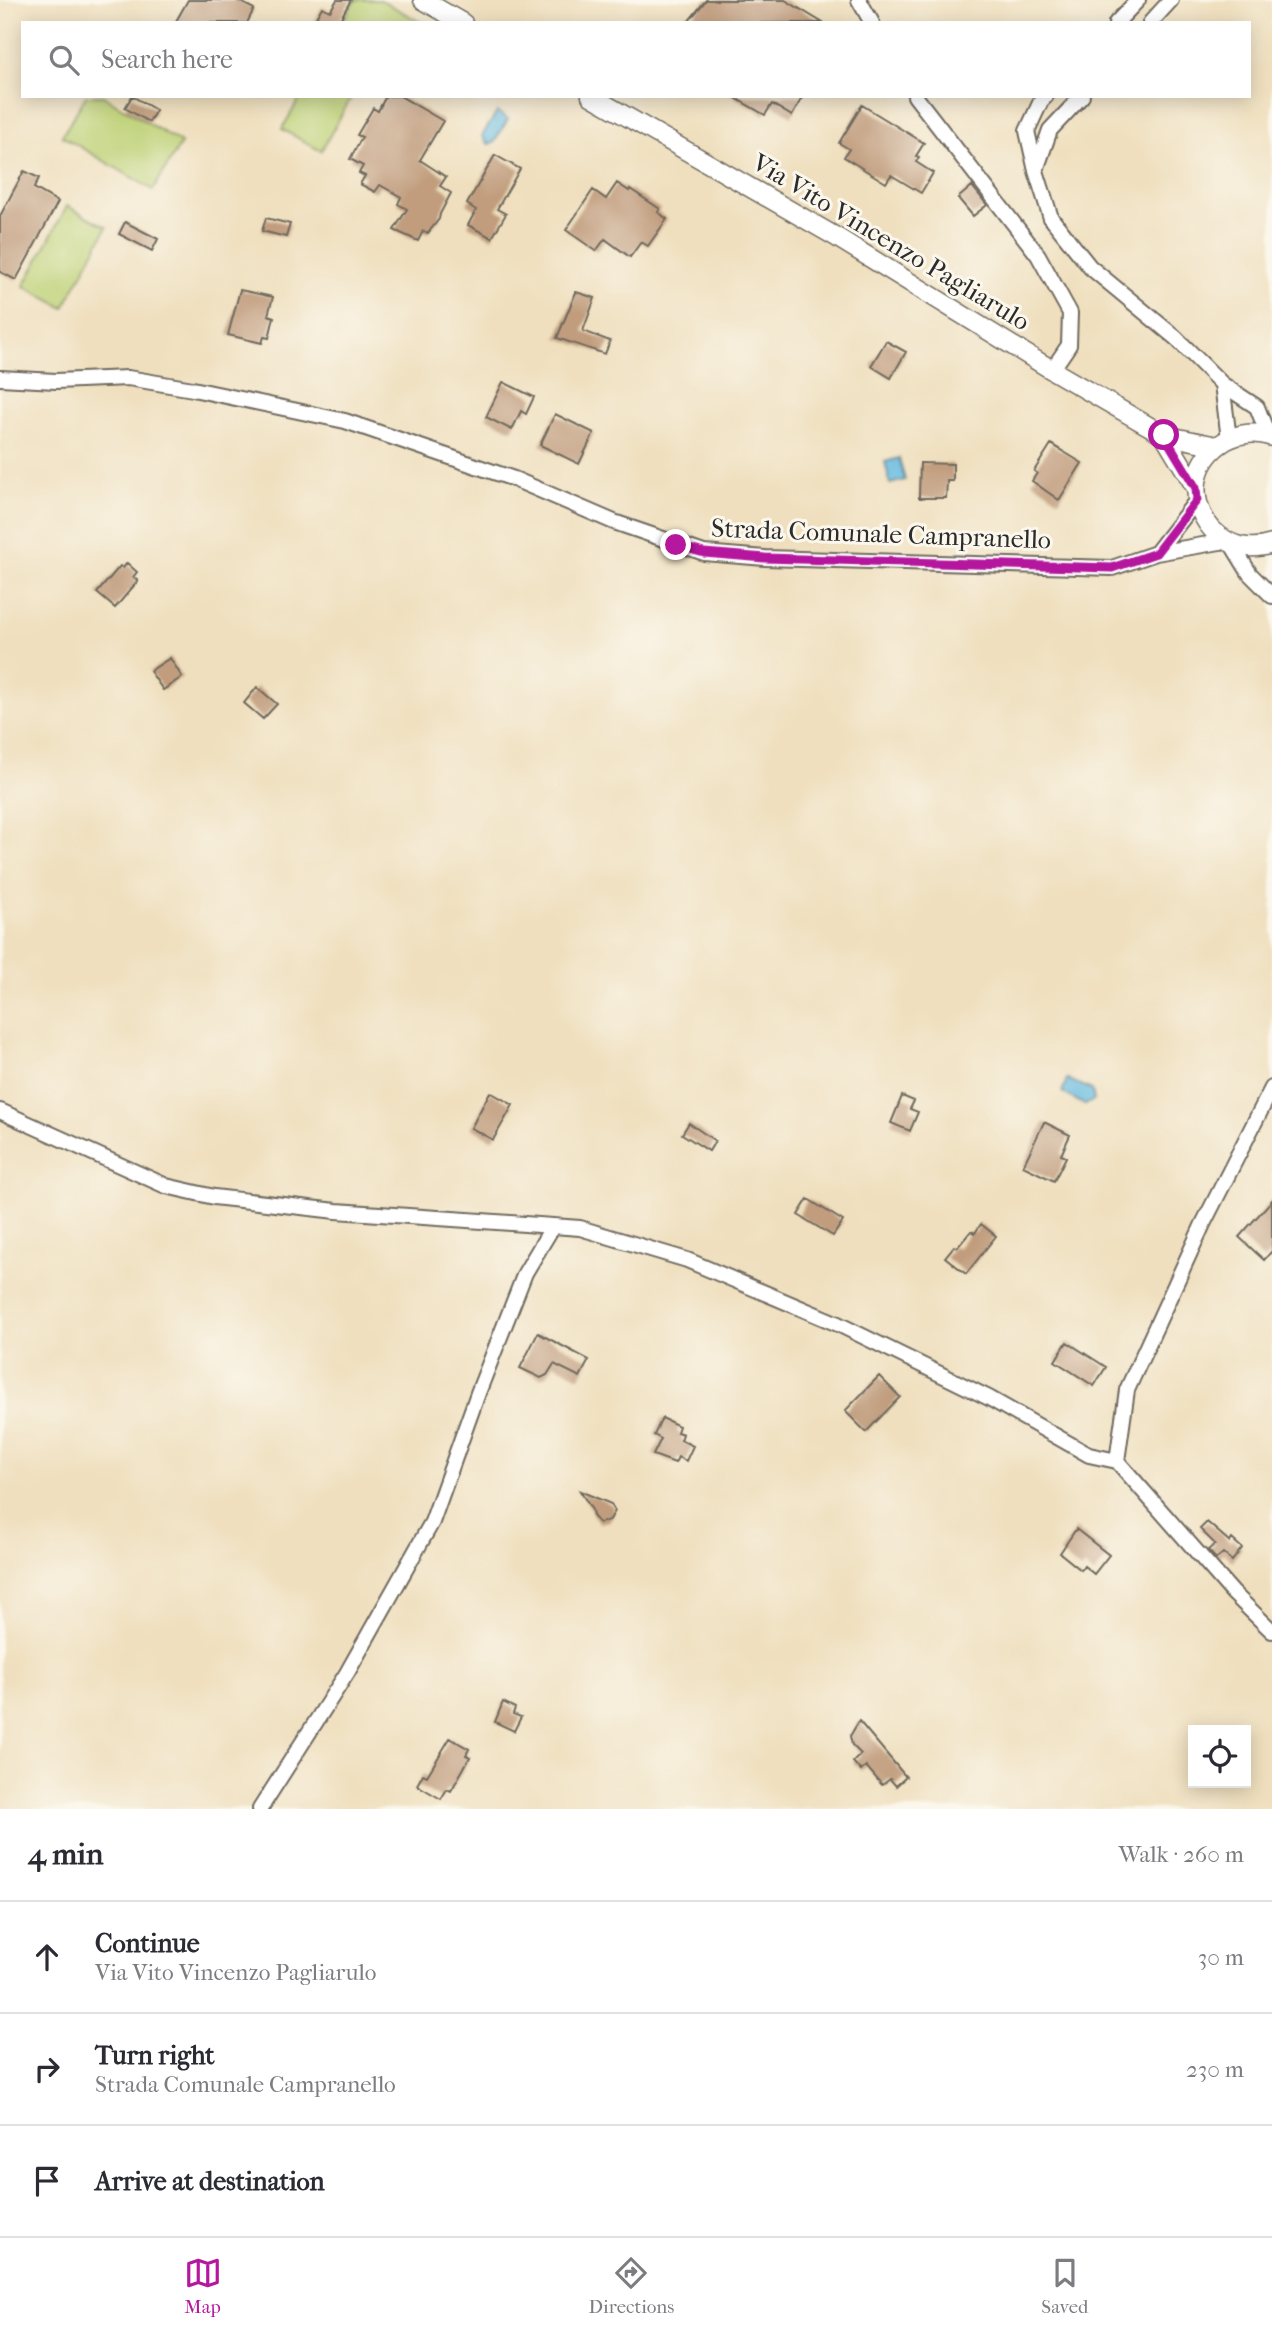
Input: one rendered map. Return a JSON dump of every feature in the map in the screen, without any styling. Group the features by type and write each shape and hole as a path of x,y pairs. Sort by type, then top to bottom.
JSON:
{"street":[{"path":"423,0 460,21"},
{"path":"859,0 871,21"},
{"path":"1118,21 1138,0"},
{"path":"1152,21 1171,0"},
{"name":"Via Vito Vincenzo Pagliarulo","path":"594,98 838,238 1052,370 1164,435 1223,442 1255,433 1270,436"},
{"path":"917,98 1038,255 1070,313 1069,345 1052,370"},
{"path":"1044,98 1027,131 1051,218 1090,267 1176,338 1222,384 1256,407 1270,436"},
{"path":"1036,171 1050,130 1080,98"},
{"name":"Strada Comunale Campranello","path":"0,378 56,381 128,379 193,389 345,421 514,479 614,522 704,553 765,558 1112,568 1156,553 1228,542"},
{"path":"1156,553 1196,494 1199,472 1206,457 1223,442 1222,384"},
{"name":"Via Vito Vincenzo Pagliarulo","path":"1164,435 1196,494 1202,516 1212,530 1228,542"},
{"path":"1228,542 1247,547 1272,544"},
{"path":"1228,542 1250,574 1272,596"},
{"path":"1118,1461 1127,1390 1203,1224 1272,1088"},
{"path":"0,1111 166,1186 214,1197 336,1211 580,1228 687,1260 862,1335 989,1398 1089,1455 1118,1461 1233,1593 1272,1631"},
{"path":"260,1809 347,1673 432,1522 525,1273 553,1226"}],"green space":[{"path":"355,0 381,0 418,21 343,21"},
{"path":"85,98 106,98 181,143 153,190 62,136"},
{"path":"300,98 351,98 321,151 282,129"},
{"path":"67,206 107,227 64,308 24,286"}],"water":[{"path":"497,112 508,119 494,143 488,144 482,136"},
{"path":"899,458 905,480 890,484 885,462"},
{"path":"1067,1079 1092,1090 1094,1100 1085,1105 1062,1092"}],"building":[{"path":"188,0 237,0 254,9 248,21 176,21"},
{"path":"337,0 351,0 341,18 346,21 314,21 322,7 330,11"},
{"path":"706,0 785,0 820,21 689,21"},
{"path":"131,98 135,98 156,110 149,122 125,108"},
{"path":"385,98 403,98 443,121 420,160 446,177 440,186 451,193 439,219 428,233 423,231 418,241 394,230 407,209 398,204 401,197 380,185 375,192 360,184 365,176 359,173 363,166 350,159 362,137 357,135 373,108 378,111"},
{"path":"735,98 802,98 792,116 772,104 765,115"},
{"path":"862,105 924,143 916,156 919,157 916,162 933,173 921,193 891,175 886,183 844,157 849,149 839,143"},
{"path":"495,155 520,169 497,209 506,214 492,238 468,225 476,210 467,204"},
{"path":"24,171 39,178 34,188 58,202 16,280 0,272 0,216"},
{"path":"617,183 660,209 658,212 667,219 648,246 641,242 630,257 605,239 596,251 566,230 593,190 606,199"},
{"path":"972,186 987,205 973,216 958,198"},
{"path":"266,218 290,224 286,237 262,231"},
{"path":"125,222 158,239 152,251 119,234"},
{"path":"240,290 273,297 268,315 274,317 269,338 264,337 262,343 228,335"},
{"path":"576,292 595,298 583,331 610,341 605,354 557,338"},
{"path":"886,341 906,352 891,378 871,366"},
{"path":"503,382 534,397 526,414 521,411 512,430 486,417"},
{"path":"555,414 594,433 579,464 540,445"},
{"path":"1051,444 1082,463 1059,500 1032,481 1037,473 1034,471"},
{"path":"920,463 953,464 953,481 947,481 946,498 919,498"},
{"path":"127,563 137,572 133,577 138,581 115,608 97,593 120,566 123,568"},
{"path":"170,658 182,677 163,690 150,671"},
{"path":"257,687 277,704 263,719 244,703"},
{"path":"490,1092 513,1105 493,1140 471,1128"},
{"path":"902,1096 914,1101 910,1109 918,1112 910,1131 891,1123"},
{"path":"1044,1122 1070,1135 1061,1155 1066,1157 1054,1181 1023,1166"},
{"path":"689,1123 715,1141 709,1151 682,1134"},
{"path":"808,1199 843,1221 833,1236 798,1215"},
{"path":"1272,1200 1272,1251 1264,1260 1239,1237"},
{"path":"981,1224 996,1236 966,1274 945,1257 954,1246 957,1248 971,1231 975,1233"},
{"path":"538,1333 589,1360 580,1377 554,1364 547,1375 541,1378 520,1368"},
{"path":"1067,1342 1106,1367 1094,1386 1055,1361"},
{"path":"879,1376 900,1397 866,1432 845,1411"},
{"path":"662,1418 679,1426 677,1432 683,1434 681,1440 693,1446 686,1461 678,1457 675,1463 653,1455 661,1439 654,1435"},
{"path":"580,1491 611,1504 615,1511 609,1521 599,1523"},
{"path":"1207,1522 1230,1542 1232,1539 1242,1548 1232,1561 1223,1553 1216,1559 1208,1550 1215,1544 1200,1529"},
{"path":"1076,1529 1109,1555 1094,1574 1084,1566 1081,1570 1060,1553"},
{"path":"503,1702 515,1708 513,1714 521,1717 514,1731 495,1722"},
{"path":"859,1721 906,1777 896,1786 890,1779 882,1785 866,1766 861,1771 853,1762 861,1754 852,1745 850,1736"},
{"path":"450,1738 469,1749 466,1755 470,1757 451,1791 447,1789 441,1799 417,1785 423,1774 427,1776"}],"route":[{"path":"676,545 704,553 765,558 1112,568 1156,553 1197,500 1196,488 1164,435"}]}
